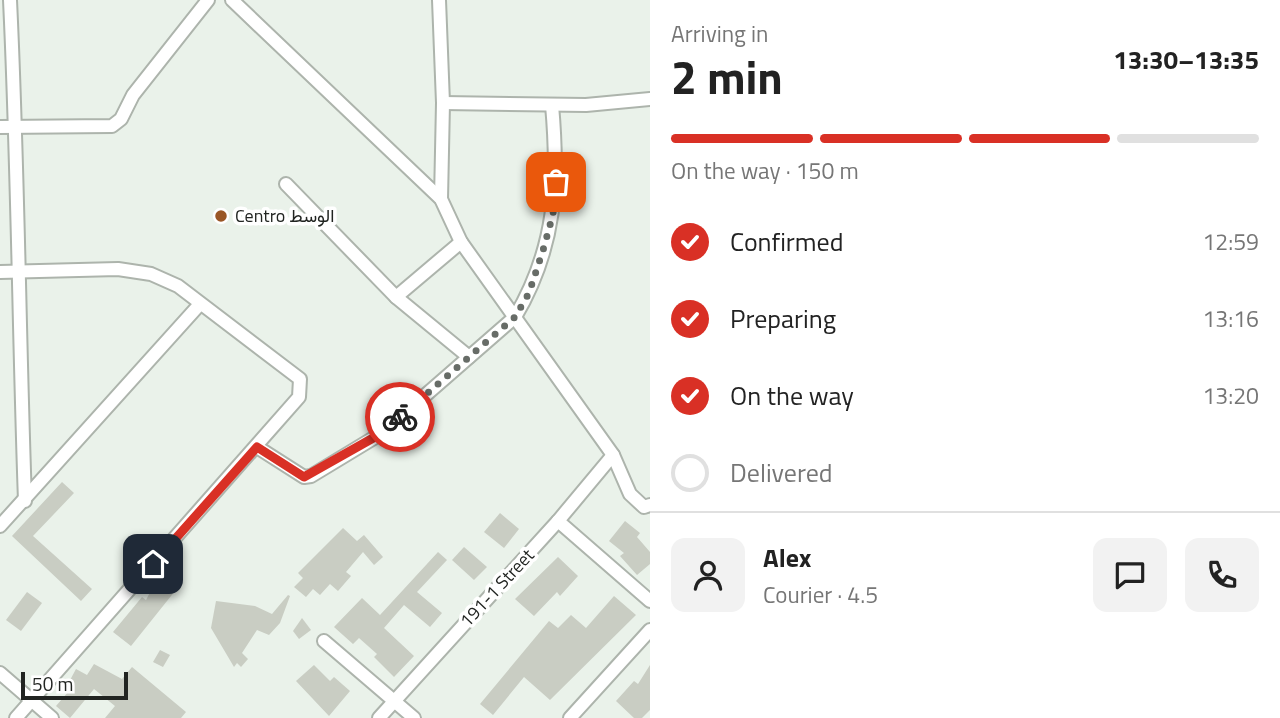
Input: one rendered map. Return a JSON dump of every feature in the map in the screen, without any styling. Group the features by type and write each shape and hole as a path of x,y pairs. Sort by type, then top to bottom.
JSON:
{"street":[{"path":"10,0 16,127 17,272 25,501"},
{"path":"0,127 112,126 121,119 133,95 208,0"},
{"path":"232,0 441,199 461,242 613,455 630,494 644,507 650,505"},
{"path":"439,0 443,103 441,199"},
{"path":"443,103 552,105 650,99"},
{"path":"257,447 304,477 312,475 382,433 515,317 529,293 553,214 556,182 552,105"},
{"path":"286,184 396,297 469,357"},
{"path":"396,297 461,242"},
{"path":"0,272 118,270 151,274 178,286 300,379 299,397 16,718"},
{"path":"0,526 200,304"},
{"name":"191-1 Street","path":"379,718 558,521 613,455"},
{"path":"558,521 650,601"},
{"path":"570,718 650,630"},
{"path":"324,642 414,718"},
{"path":"0,673 52,718"}],"building":[{"path":"62,482 74,493 33,536 92,589 81,601 12,536"},
{"path":"500,513 519,529 504,548 484,532"},
{"path":"625,521 640,533 637,537 650,552 650,564 637,575 620,556 624,553 609,541"},
{"path":"343,528 357,541 364,535 383,557 374,565 363,552 346,572 351,576 338,591 330,584 320,595 313,589 306,597 294,587 303,578 298,573"},
{"path":"464,547 487,567 474,580 452,560"},
{"path":"438,552 447,560 417,592 442,613 430,627 404,605 384,628 414,656 394,677 374,657 377,654 359,638 353,644 334,627 362,598 380,615"},
{"path":"558,557 578,576 560,596 557,592 534,616 515,599"},
{"path":"156,581 175,591 131,646 113,632 142,597 146,600"},
{"path":"27,592 42,603 21,631 6,620"},
{"path":"288,595 290,596 280,623 269,635 257,630 242,653 248,659 241,667 237,663 234,667 211,628 216,601 255,606 272,614"},
{"path":"614,596 636,615 550,700 524,677 493,715 480,704 549,621 558,628 571,615 586,628"},
{"path":"302,618 311,630 299,639 293,631"},
{"path":"160,650 170,655 163,667 153,662"},
{"path":"94,664 122,679 132,667 186,712 181,718 105,718 115,706 94,689 70,718 56,706 74,685 69,682 76,669 87,675"},
{"path":"314,665 330,681 334,677 350,691 329,716 296,681"},
{"path":"650,665 650,710 642,718 634,718 616,701 634,681 638,684"}],"way so far":[{"path":"400,417 515,317 529,293 544,247 553,214 556,182"}],"place":[{"name":"Centro الوسط","path":"221,216"}],"route":[{"path":"153,564 257,447 304,477 312,475 382,433 400,417"}]}
